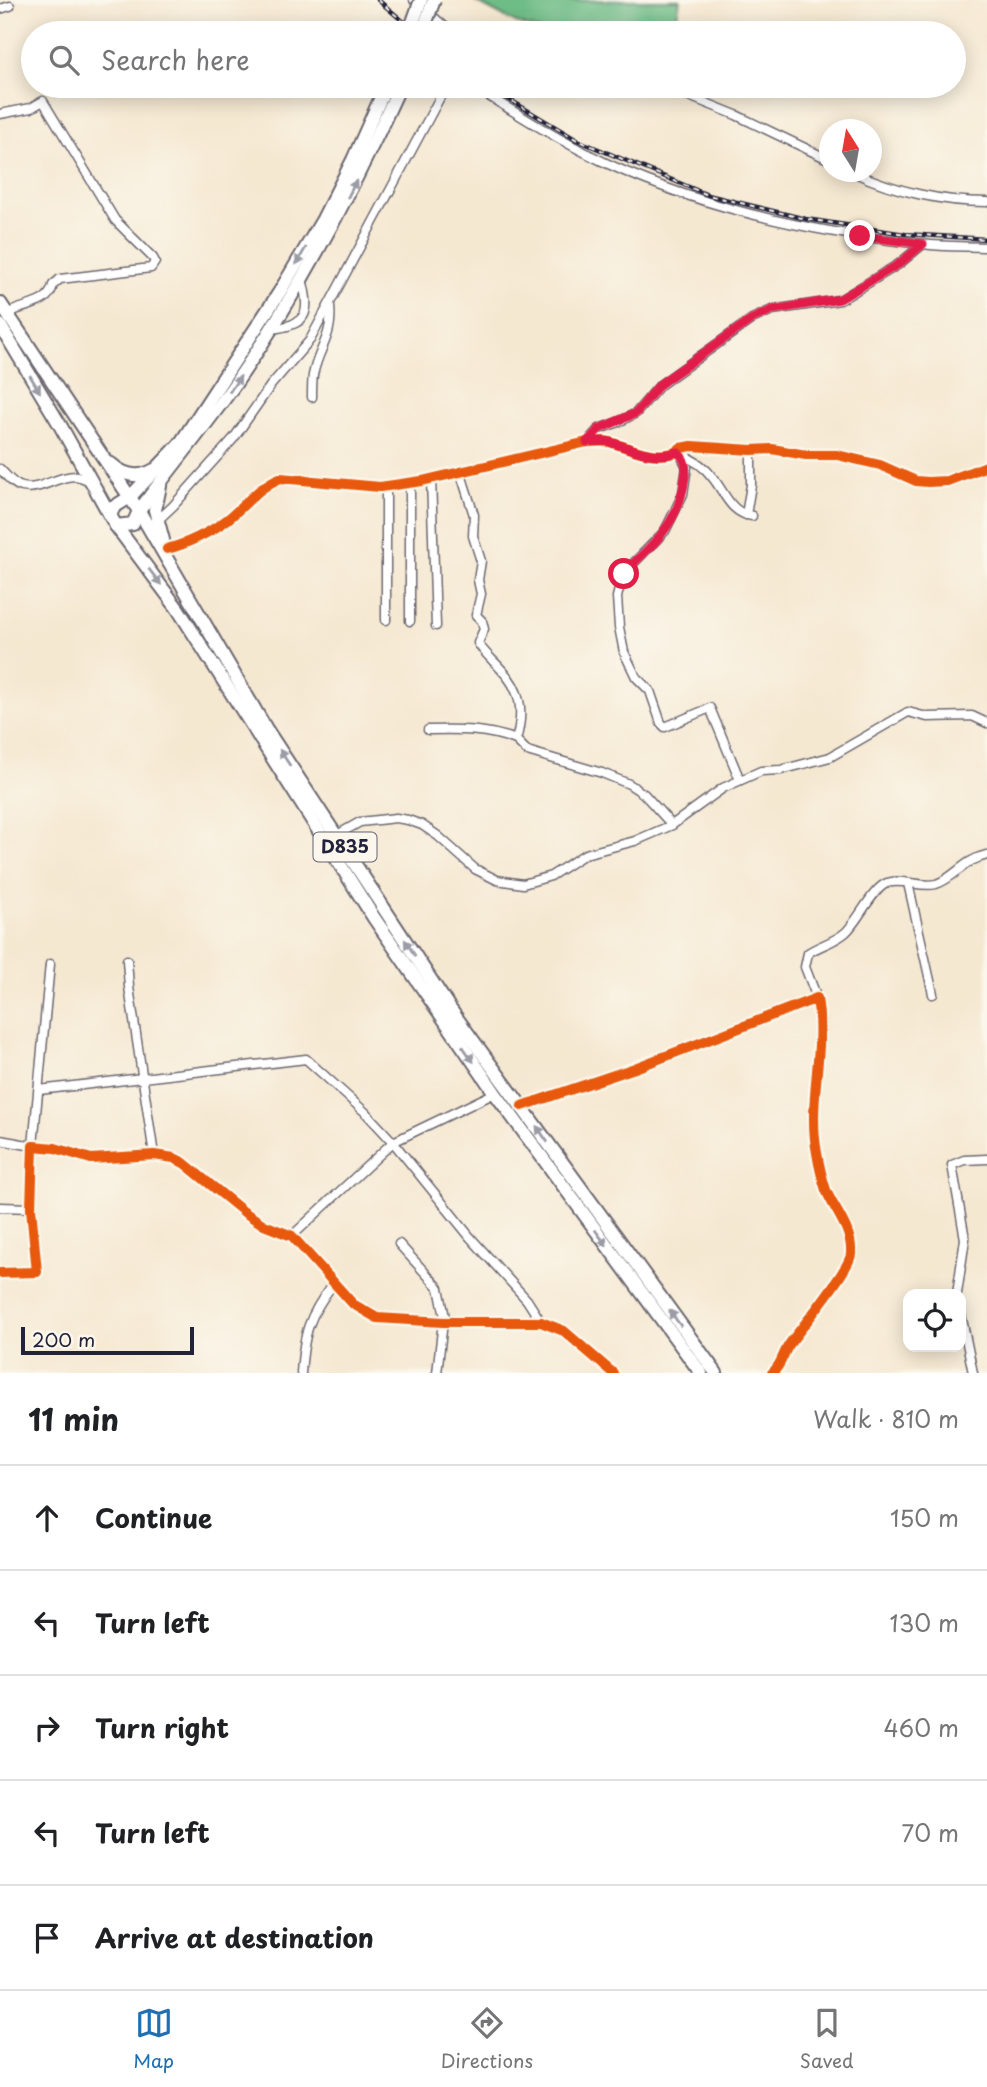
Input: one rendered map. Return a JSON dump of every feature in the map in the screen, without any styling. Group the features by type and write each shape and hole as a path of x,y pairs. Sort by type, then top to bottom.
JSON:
{"highway":[{"path":"413,21 421,0"},
{"path":"426,21 433,0"},
{"path":"380,98 329,207 279,293 180,443 130,497 119,502 113,520 133,524 139,511 212,416 271,329 358,178 395,98"},
{"name":"D835","path":"2,314 130,497 179,575 267,729 450,1009 716,1373"},
{"name":"D835","path":"2,314 113,520 178,608 374,918 495,1093 701,1373"},
{"path":"104,457 114,467 135,476 158,468"},
{"path":"161,482 156,498 157,521 179,575"}],"street":[{"path":"414,0 438,21"},
{"path":"0,9 10,6"},
{"path":"157,521 234,439 271,385 310,340 440,98"},
{"path":"492,98 532,124 596,158 677,191 731,208 788,223 923,244 987,247"},
{"path":"694,98 819,155"},
{"path":"0,114 31,108 43,101 115,220 155,262 150,268 60,279 53,285 46,299 2,314"},
{"path":"881,182 903,190 966,202 987,202"},
{"path":"587,442 599,429 636,413 660,384 752,319 772,310 840,299 899,264 923,244"},
{"path":"271,329 290,327 303,319 307,309 302,279"},
{"path":"312,397 312,377 332,322 330,306"},
{"path":"167,549 222,523 267,483 280,478 336,484 410,483 587,442 607,441 633,451 667,456 679,454 694,460 713,477 732,506 749,516 751,450"},
{"path":"740,780 710,708 665,727 661,723 650,691 636,677 624,652 619,627 617,597 624,574 665,531 683,494 687,467 679,454 680,448 692,446 772,449 860,459 916,481 928,482 947,481 987,466"},
{"path":"0,469 14,483 23,487 35,486 72,475 80,467 79,459"},
{"path":"460,471 474,515 473,536 481,561 478,580 481,594 476,615 482,621 484,629 478,643 485,655 502,669 522,706 516,740"},
{"path":"72,475 86,479 93,485"},
{"path":"431,478 436,626"},
{"path":"410,483 410,621"},
{"path":"386,485 386,620"},
{"path":"337,835 359,821 396,818 408,820 422,825 438,836 475,869 497,880 523,884 551,876 585,854 635,841 672,825 702,801 761,771 781,770 830,757 908,712 927,716 972,716 987,723"},
{"path":"428,730 465,729 496,733 516,740 527,751 602,773 629,784 644,794 672,825"},
{"path":"772,1373 781,1364 787,1346 844,1269 851,1253 843,1220 827,1191 815,1142 814,1120 821,1038 817,998 805,967 808,954 846,932 881,886 894,882 936,884 946,880 976,857 987,855"},
{"path":"908,883 933,994"},
{"path":"127,960 154,1155"},
{"path":"0,1273 37,1272 31,1208 33,1146 50,964"},
{"path":"522,1106 635,1068 817,998"},
{"path":"39,1090 306,1059 365,1112 393,1142 470,1237 527,1300 541,1322"},
{"path":"292,1236 393,1142 495,1093"},
{"path":"0,1140 55,1148 91,1159 154,1155 174,1158 184,1163 244,1212 264,1225 292,1236 353,1304 377,1318 444,1322 541,1322 564,1331 611,1372"},
{"path":"958,1289 965,1239 952,1165 964,1160 987,1159"},
{"path":"0,1207 31,1208"},
{"path":"399,1244 439,1288 444,1322 437,1373"},
{"path":"301,1373 304,1337 315,1307 333,1284"},
{"path":"966,1339 973,1373"}],"green space":[{"path":"680,0 676,21 512,21 474,1"}],"railway":[{"path":"378,0 403,21"},
{"path":"507,98 577,140 708,195 806,219 905,234 987,239"}],"cycle path":[{"path":"167,549 191,541 214,528 265,486 280,478 380,487 422,481 587,442 607,441 643,453 660,455 692,446 837,455 880,465 916,481 928,482 947,481 987,466"},
{"path":"522,1106 635,1068 817,998 819,1037 814,1134 826,1190 849,1237 851,1254 834,1284 788,1346 772,1373"},
{"path":"0,1273 37,1272 31,1208 33,1146 55,1148 91,1159 154,1155 174,1158 184,1163 244,1212 264,1225 292,1236 353,1304 377,1318 443,1322 541,1322 564,1331 613,1373"}],"route":[{"path":"624,574 631,564 653,545 673,519 683,494 687,467 677,452 667,456 657,455 633,451 607,441 587,442 599,429 636,413 660,384 752,319 772,310 840,299 863,288 923,244 860,236"}]}
